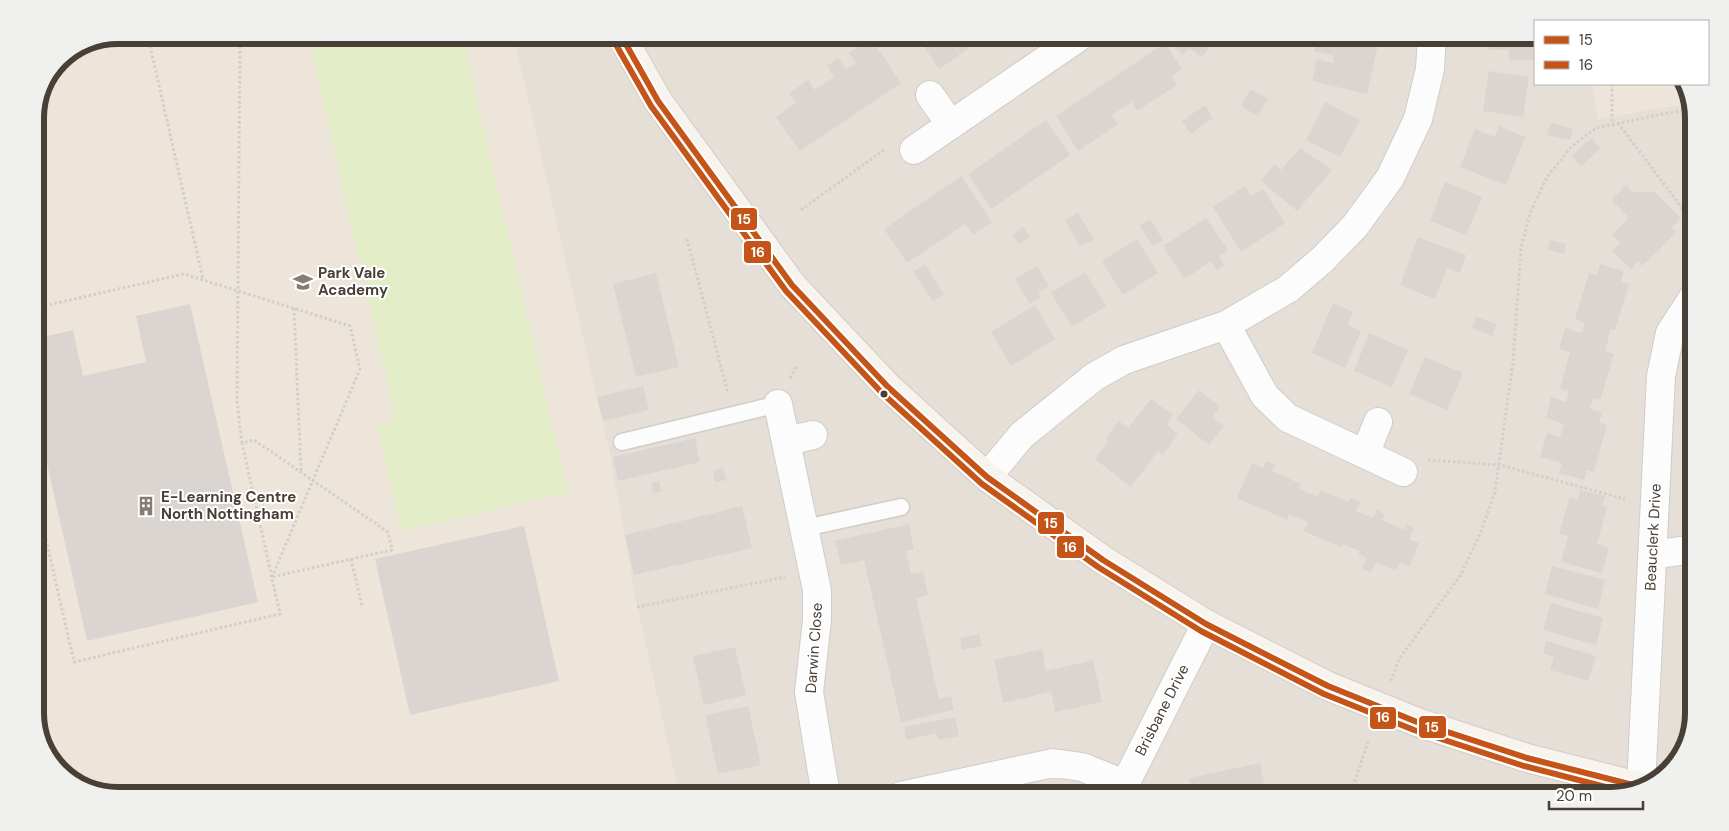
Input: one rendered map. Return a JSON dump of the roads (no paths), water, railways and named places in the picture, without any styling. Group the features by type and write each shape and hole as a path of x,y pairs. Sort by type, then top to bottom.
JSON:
{"street":[{"path":"626,44 658,101 792,284 888,387 987,477 1103,560 1206,624 1328,686 1417,722 1527,758 1633,784"},
{"path":"914,150 1069,44"},
{"path":"987,477 1022,435 1094,377 1124,360 1226,325 1288,289 1323,260 1355,226 1390,178 1418,119 1430,69 1432,44"},
{"path":"930,95 951,125"},
{"name":"Beauclerk Drive","path":"1642,780 1661,376 1670,333 1685,310"},
{"path":"1226,325 1265,396 1288,418 1365,454 1413,466"},
{"name":"Darwin Close","path":"778,404 815,572 817,620 809,692 825,787"},
{"path":"1365,454 1378,422"},
{"path":"786,441 813,435"},
{"path":"1652,555 1685,550"},
{"name":"Brisbane Drive","path":"1123,787 1206,624"},
{"path":"942,787 1053,763 1082,767 1116,787"}],"lane":[{"path":"622,442 778,404"},
{"path":"805,528 901,507"}],"place":[{"name":"Park Vale Academy","path":"303,282"},
{"name":"E-Learning Centre North Nottingham","path":"146,506"}]}
